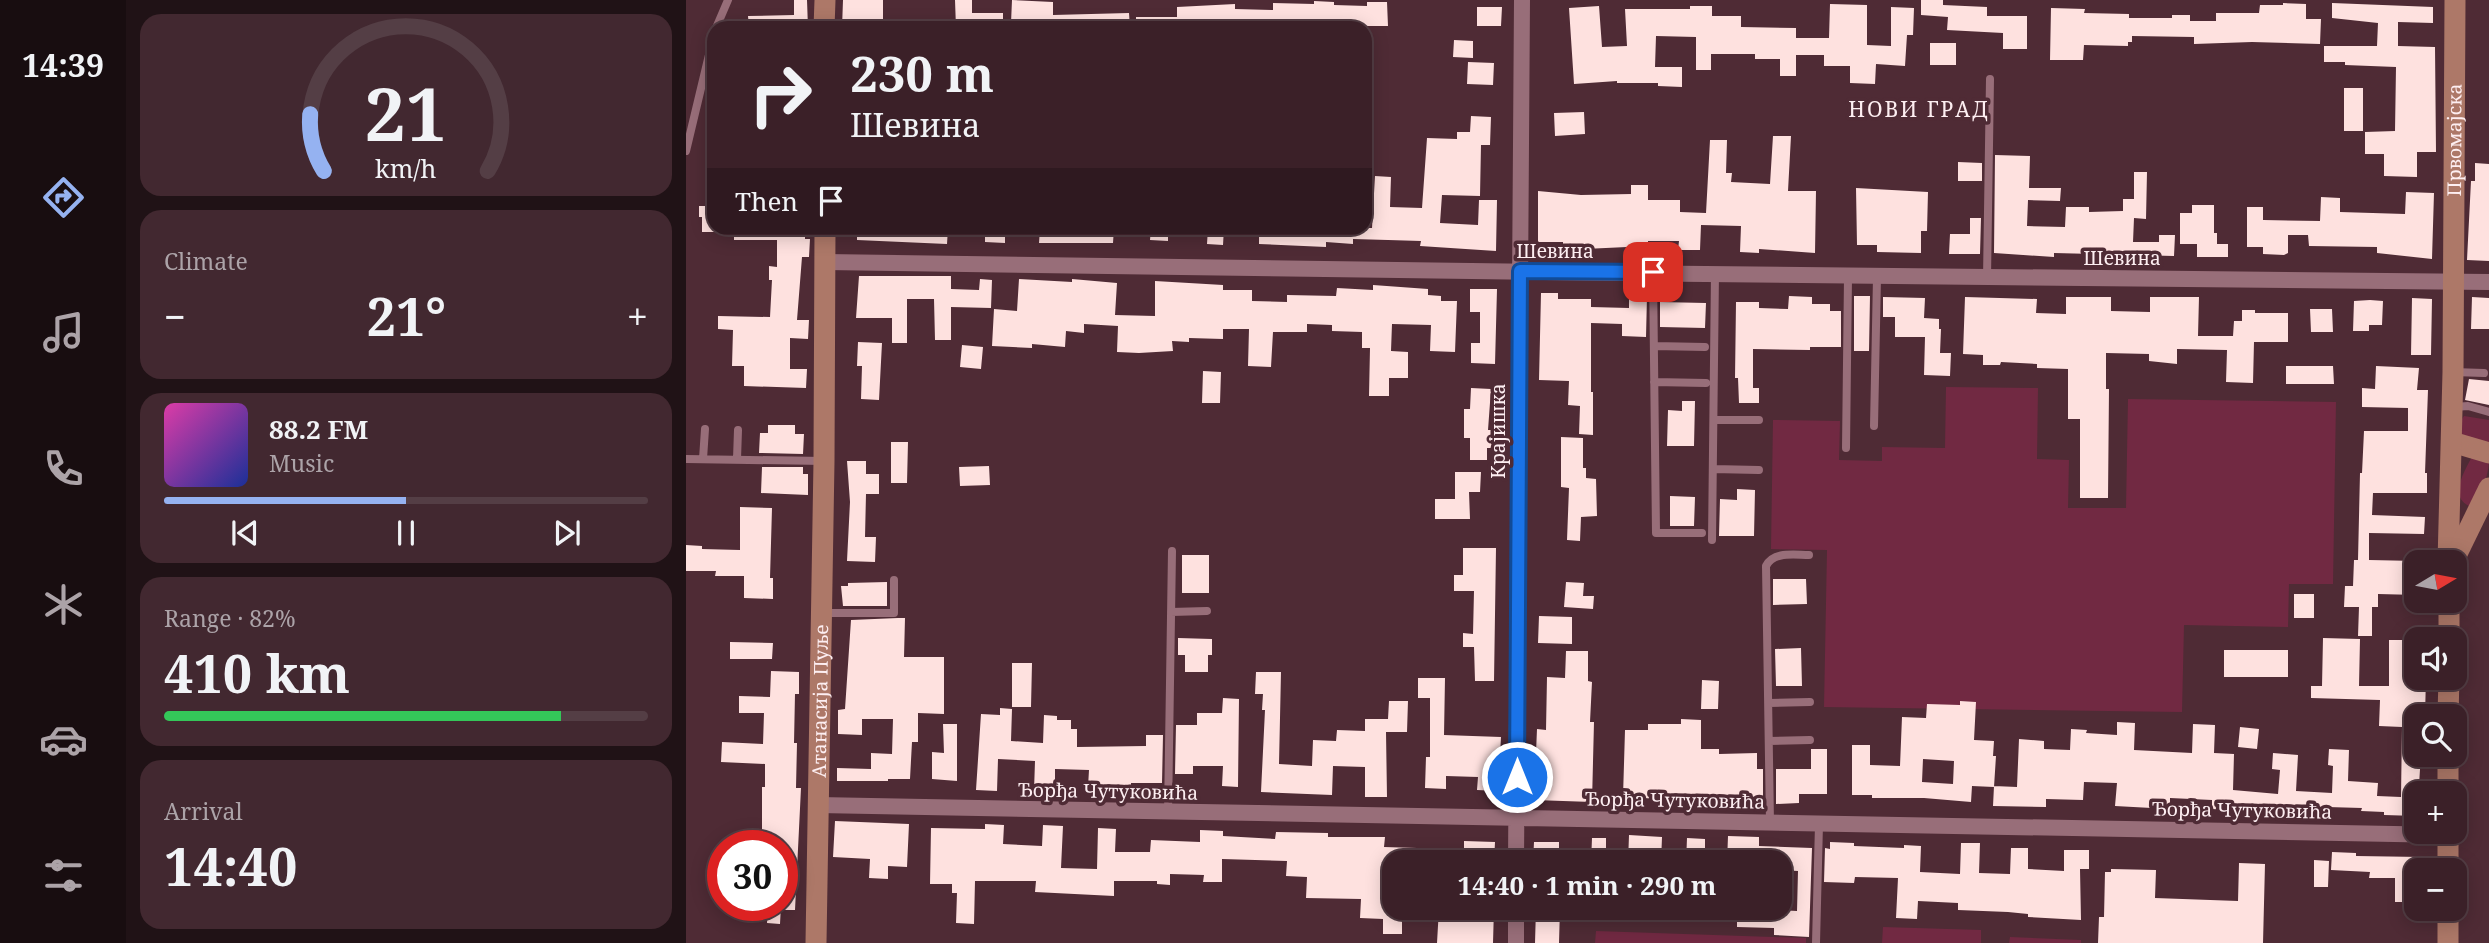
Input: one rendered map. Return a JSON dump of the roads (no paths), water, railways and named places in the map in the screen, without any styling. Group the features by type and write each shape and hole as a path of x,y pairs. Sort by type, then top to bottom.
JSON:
{"main road":[{"path":"824,0 824,21"},
{"name":"Првомајска","path":"2448,550 2452,442 2464,405 2453,372 2455,0"},
{"name":"Атанасија Пуље","path":"816,943 825,235"},
{"path":"2452,442 2489,453"},
{"path":"2459,550 2489,488"},
{"path":"2448,921 2448,943"}],"street":[{"name":"Крајишка","path":"1516,850 1522,0"},
{"name":"Шевина","path":"825,262 1715,272 1848,277 2453,282"},
{"path":"2453,282 2489,282"},
{"name":"Ђорђа Чутуковића","path":"818,805 1168,814 2404,832"},
{"path":"1516,920 1516,943"}],"lane":[{"path":"719,21 728,0"},
{"path":"686,151 707,63"},
{"path":"1987,278 1990,79"},
{"path":"1653,272 1656,533 1702,533"},
{"path":"1712,540 1715,272"},
{"path":"1846,448 1848,277"},
{"path":"1874,426 1877,277"},
{"path":"1654,346 1705,347"},
{"path":"2453,372 2480,374"},
{"path":"1654,382 1706,383"},
{"path":"2464,405 2485,409"},
{"path":"1714,420 1759,421"},
{"path":"703,459 705,429"},
{"path":"737,459 738,430"},
{"path":"686,459 824,461"},
{"path":"1713,469 1759,470"},
{"path":"1168,814 1172,551"},
{"path":"1770,823 1766,566 1769,560 1776,556 1809,555"},
{"path":"821,613 894,612 894,580"},
{"path":"1171,612 1207,611"},
{"path":"1769,703 1811,702"},
{"path":"1769,741 1810,740"},
{"path":"1816,943 1819,824"}],"district":[{"name":"НОВИ ГРАД","path":"1919,110"}]}
